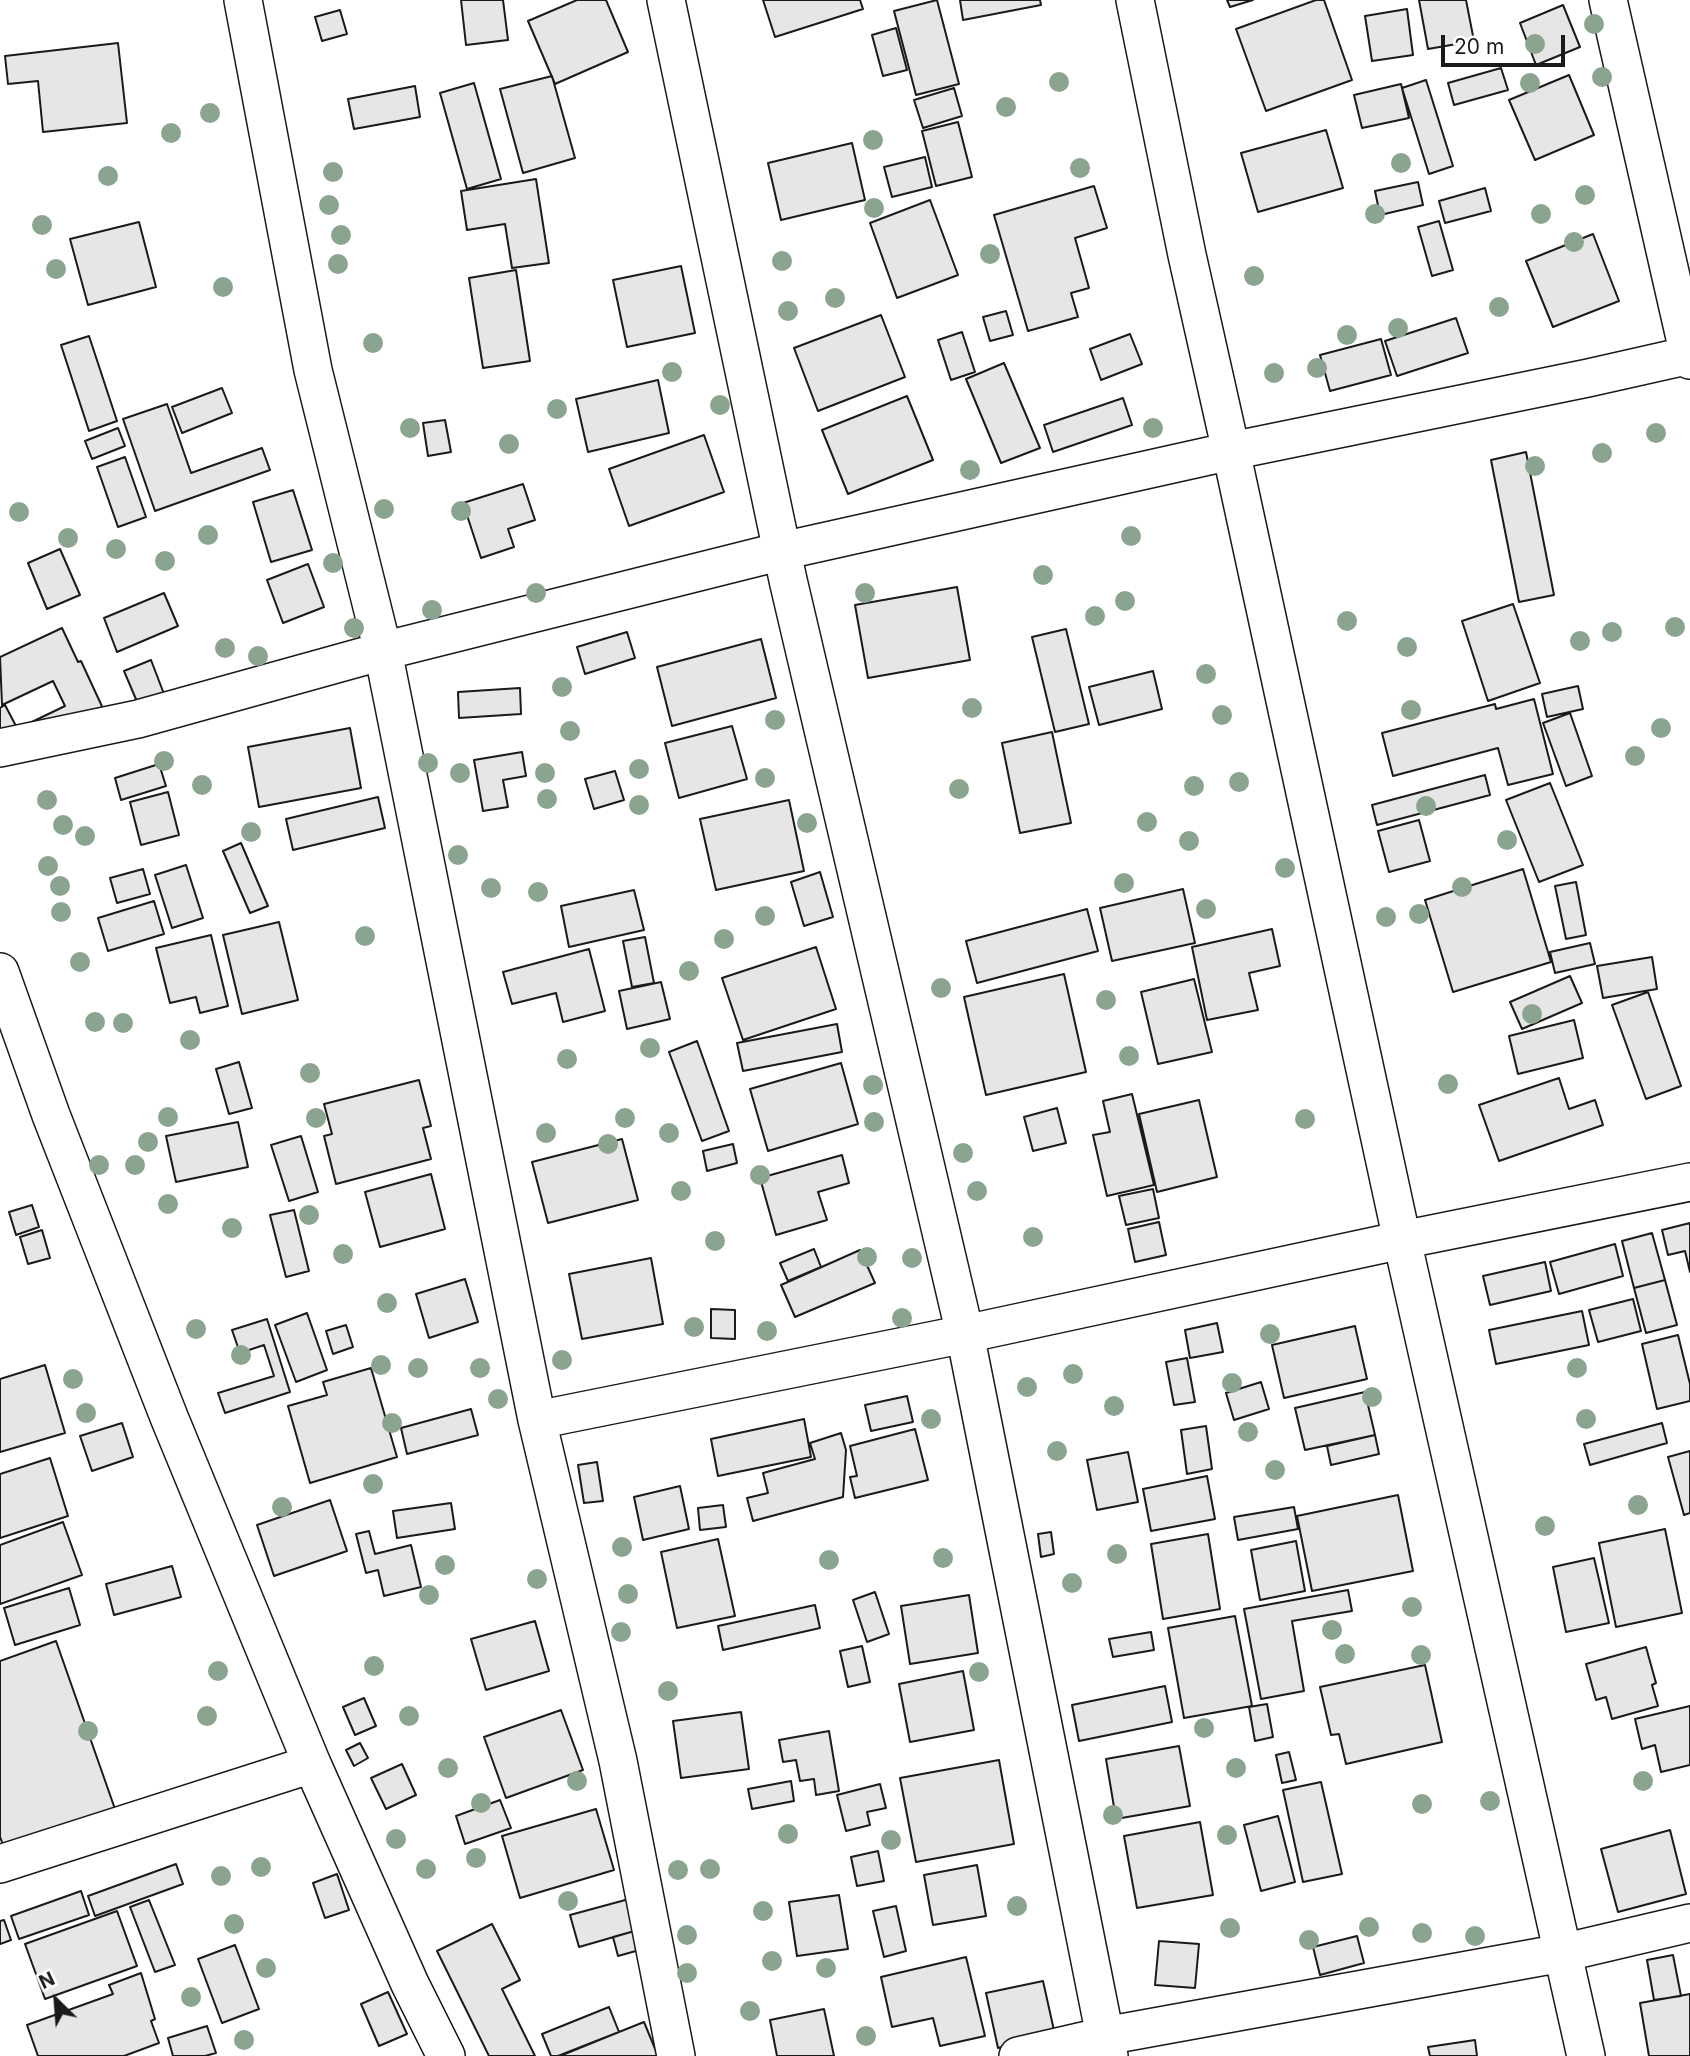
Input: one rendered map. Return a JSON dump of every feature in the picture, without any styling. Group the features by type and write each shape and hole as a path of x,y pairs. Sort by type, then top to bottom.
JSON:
{"street":[{"path":"243,0 313,370 383,651 537,1420 618,1761 676,2056"},
{"path":"666,0 782,551 965,1334 1107,2046"},
{"path":"1135,0 1187,255 1402,1240 1586,2056"},
{"path":"0,748 138,719 383,651 782,551 1231,450 1690,357 1608,0"},
{"path":"0,972 51,1115 164,1404 312,1764 410,1984 446,2056"},
{"path":"537,1420 965,1334 1402,1240 1690,1182"},
{"path":"0,1864 312,1764"},
{"path":"1018,2056 1107,2046 1562,1953 1690,1923"}],"building":[{"path":"461,0 503,0 508,40 466,45"},
{"path":"577,0 606,0 628,52 555,84 528,21"},
{"path":"763,0 860,0 863,9 775,37"},
{"path":"937,0 959,84 916,95 894,11"},
{"path":"960,0 1040,0 1041,5 963,20"},
{"path":"1227,0 1253,0 1230,7"},
{"path":"1316,0 1324,0 1352,80 1266,111 1236,29"},
{"path":"1419,0 1466,0 1474,41 1428,49"},
{"path":"1563,5 1580,47 1536,65 1520,23"},
{"path":"1407,9 1413,55 1372,61 1365,16"},
{"path":"340,10 347,34 322,41 315,17"},
{"path":"896,28 907,70 883,76 872,35"},
{"path":"118,43 127,123 43,132 38,81 8,84 5,56"},
{"path":"1501,68 1508,90 1454,105 1448,83"},
{"path":"1569,75 1594,135 1535,160 1509,100"},
{"path":"552,76 575,158 523,173 500,89"},
{"path":"1426,80 1453,166 1429,174 1402,88"},
{"path":"474,83 501,179 467,189 440,93"},
{"path":"1401,84 1409,118 1362,128 1354,95"},
{"path":"415,86 420,117 354,129 348,99"},
{"path":"954,88 962,116 923,128 914,100"},
{"path":"958,122 972,177 936,186 922,131"},
{"path":"1326,130 1343,188 1258,212 1241,153"},
{"path":"852,143 865,200 781,220 768,163"},
{"path":"925,157 932,187 892,197 884,167"},
{"path":"536,179 549,263 512,268 505,224 467,230 461,191"},
{"path":"1418,182 1423,205 1380,215 1375,191"},
{"path":"1094,186 1107,228 1075,238 1089,288 1071,293 1078,317 1028,331 994,215"},
{"path":"1485,188 1491,211 1445,223 1439,201"},
{"path":"930,200 958,275 897,298 870,223"},
{"path":"1439,221 1453,270 1432,276 1418,227"},
{"path":"139,222 156,287 88,305 70,239"},
{"path":"1593,234 1619,301 1553,327 1526,261"},
{"path":"681,266 695,333 627,347 613,280"},
{"path":"516,270 530,361 483,368 469,278"},
{"path":"1006,311 1013,335 990,341 983,317"},
{"path":"881,315 905,377 818,411 794,348"},
{"path":"1456,318 1468,353 1397,376 1385,341"},
{"path":"962,332 975,372 951,380 938,340"},
{"path":"1130,334 1142,364 1101,380 1090,349"},
{"path":"89,336 117,421 89,431 61,345"},
{"path":"1381,339 1391,375 1330,391 1320,355"},
{"path":"1004,363 1040,448 1001,463 966,379"},
{"path":"658,380 669,433 588,452 576,399"},
{"path":"222,388 232,413 182,433 172,407"},
{"path":"907,396 933,460 848,494 822,430"},
{"path":"1123,398 1132,425 1053,452 1044,425"},
{"path":"167,404 191,473 262,448 270,470 155,511 123,419"},
{"path":"445,420 451,452 428,456 423,423"},
{"path":"118,428 125,446 92,459 85,441"},
{"path":"704,435 724,492 629,526 609,469"},
{"path":"1526,452 1554,595 1519,602 1491,460"},
{"path":"125,457 146,517 118,527 97,467"},
{"path":"523,484 535,520 508,529 514,547 481,558 463,503"},
{"path":"293,490 312,550 271,562 253,502"},
{"path":"60,549 80,595 47,609 28,563"},
{"path":"308,564 324,607 283,623 267,580"},
{"path":"957,587 970,660 868,678 855,605"},
{"path":"164,593 178,626 117,652 104,618"},
{"path":"1513,604 1540,683 1488,701 1462,621"},
{"path":"62,628 106,715 9,733 65,706 53,681 2,705 0,657"},
{"path":"1066,629 1089,724 1055,732 1032,637"},
{"path":"627,632 635,658 585,674 577,647"},
{"path":"761,639 776,698 672,726 657,667"},
{"path":"151,660 164,694 138,704 124,671"},
{"path":"1153,671 1162,709 1099,725 1089,687"},
{"path":"1578,686 1583,709 1547,717 1542,694"},
{"path":"520,688 521,714 459,718 458,692"},
{"path":"1534,699 1553,774 1508,785 1498,748 1393,776 1382,733 1495,704 1496,709"},
{"path":"5,705 16,726 0,734 0,708"},
{"path":"1570,713 1592,776 1566,786 1543,723"},
{"path":"732,726 747,779 679,798 665,743"},
{"path":"350,728 361,788 259,807 248,747"},
{"path":"1052,732 1071,823 1020,833 1002,743"},
{"path":"522,752 526,776 503,780 508,807 483,811 474,760"},
{"path":"159,764 166,786 121,800 115,778"},
{"path":"615,771 624,800 594,809 585,779"},
{"path":"1485,775 1490,795 1377,825 1372,805"},
{"path":"1550,783 1583,865 1539,882 1506,800"},
{"path":"168,792 179,835 141,845 130,802"},
{"path":"378,797 385,828 293,850 286,819"},
{"path":"789,800 804,871 716,890 700,819"},
{"path":"1419,820 1430,861 1389,872 1378,831"},
{"path":"241,843 268,906 250,913 223,851"},
{"path":"186,865 203,918 172,928 155,875"},
{"path":"143,869 150,894 117,903 110,878"},
{"path":"1523,869 1551,962 1453,992 1425,900"},
{"path":"820,872 833,917 804,926 791,882"},
{"path":"1576,882 1586,935 1566,939 1555,886"},
{"path":"1183,889 1195,943 1112,961 1100,908"},
{"path":"634,890 644,930 569,947 561,906"},
{"path":"154,901 164,934 108,951 98,918"},
{"path":"1087,909 1098,951 977,983 966,941"},
{"path":"279,922 298,1000 242,1014 223,935"},
{"path":"1272,929 1280,966 1249,973 1258,1010 1207,1020 1192,947"},
{"path":"211,935 228,1006 200,1013 196,997 170,1003 156,948"},
{"path":"645,937 654,983 632,987 623,941"},
{"path":"1590,943 1595,964 1555,973 1550,952"},
{"path":"816,947 836,1009 743,1040 722,978"},
{"path":"589,949 605,1011 563,1022 556,993 512,1004 503,972"},
{"path":"1652,957 1657,989 1603,998 1597,966"},
{"path":"1064,974 1086,1072 986,1095 964,997"},
{"path":"1570,976 1582,1003 1522,1029 1510,1002"},
{"path":"1194,979 1212,1052 1158,1064 1141,992"},
{"path":"661,982 670,1019 627,1029 619,991"},
{"path":"1648,992 1681,1086 1646,1099 1612,1005"},
{"path":"1574,1020 1583,1058 1518,1074 1509,1036"},
{"path":"837,1024 842,1052 743,1071 737,1043"},
{"path":"697,1041 729,1131 702,1141 669,1052"},
{"path":"239,1062 252,1108 229,1114 216,1069"},
{"path":"841,1063 858,1124 768,1151 750,1089"},
{"path":"1559,1078 1569,1109 1595,1100 1603,1125 1499,1161 1479,1105"},
{"path":"419,1080 431,1126 423,1128 431,1159 336,1184 324,1136 332,1134 324,1104"},
{"path":"1132,1094 1154,1185 1107,1196 1093,1135 1110,1132 1103,1101"},
{"path":"1199,1100 1217,1177 1157,1192 1139,1114"},
{"path":"1057,1108 1066,1143 1033,1151 1024,1117"},
{"path":"238,1122 248,1167 176,1182 166,1136"},
{"path":"301,1136 318,1192 289,1201 271,1145"},
{"path":"622,1139 638,1200 548,1223 532,1162"},
{"path":"733,1144 737,1163 707,1171 703,1151"},
{"path":"842,1155 849,1183 818,1192 827,1220 776,1235 760,1178"},
{"path":"431,1174 445,1229 380,1247 365,1192"},
{"path":"1153,1189 1159,1218 1126,1225 1119,1196"},
{"path":"32,1205 39,1227 16,1235 9,1212"},
{"path":"294,1210 309,1271 286,1277 270,1215"},
{"path":"1159,1222 1166,1255 1135,1262 1128,1229"},
{"path":"1690,1223 1690,1272 1685,1251 1668,1255 1662,1230"},
{"path":"42,1230 50,1258 28,1264 20,1237"},
{"path":"1652,1233 1665,1280 1634,1288 1622,1241"},
{"path":"1615,1244 1623,1276 1559,1294 1550,1262"},
{"path":"814,1249 821,1267 788,1281 780,1263"},
{"path":"860,1250 875,1283 795,1317 781,1285"},
{"path":"651,1258 663,1324 582,1339 569,1274"},
{"path":"1545,1262 1551,1291 1490,1305 1483,1276"},
{"path":"465,1279 478,1322 429,1338 416,1294"},
{"path":"1665,1280 1677,1325 1646,1333 1634,1288"},
{"path":"1633,1299 1641,1331 1598,1342 1589,1310"},
{"path":"711,1309 735,1310 735,1339 711,1338"},
{"path":"1582,1311 1589,1345 1496,1364 1489,1330"},
{"path":"307,1313 327,1370 296,1382 275,1325"},
{"path":"267,1319 290,1392 225,1413 218,1393 274,1376 264,1345 240,1353 232,1330"},
{"path":"1217,1323 1223,1352 1190,1358 1185,1330"},
{"path":"346,1325 353,1347 333,1354 326,1331"},
{"path":"1355,1326 1367,1379 1284,1398 1272,1345"},
{"path":"1678,1335 1690,1384 1690,1401 1657,1409 1642,1344"},
{"path":"1187,1358 1195,1402 1174,1405 1166,1362"},
{"path":"45,1365 65,1433 0,1452 0,1379"},
{"path":"371,1368 397,1457 310,1483 288,1406 327,1395 323,1382"},
{"path":"1261,1382 1269,1409 1234,1420 1226,1393"},
{"path":"1365,1392 1375,1435 1305,1450 1295,1408"},
{"path":"907,1396 913,1422 871,1431 865,1405"},
{"path":"471,1409 478,1435 407,1454 401,1428"},
{"path":"804,1419 811,1457 718,1476 711,1439"},
{"path":"122,1423 133,1457 92,1471 80,1436"},
{"path":"1662,1423 1667,1443 1590,1465 1584,1444"},
{"path":"1206,1426 1212,1469 1187,1474 1181,1430"},
{"path":"915,1429 928,1480 855,1498 850,1477 857,1476 850,1446"},
{"path":"841,1433 846,1450 843,1497 753,1521 747,1498 768,1493 763,1473 815,1459 810,1443"},
{"path":"1375,1435 1379,1454 1331,1465 1327,1446"},
{"path":"1690,1451 1690,1513 1684,1515 1668,1457"},
{"path":"1128,1452 1138,1502 1097,1510 1087,1460"},
{"path":"50,1458 68,1516 0,1538 0,1474"},
{"path":"597,1462 603,1501 584,1503 578,1465"},
{"path":"1207,1476 1215,1519 1151,1531 1143,1489"},
{"path":"680,1486 689,1529 643,1540 634,1497"},
{"path":"1398,1495 1413,1571 1312,1591 1297,1516"},
{"path":"330,1500 347,1551 274,1576 257,1525"},
{"path":"451,1503 455,1529 397,1538 393,1511"},
{"path":"723,1505 726,1527 700,1530 698,1508"},
{"path":"1294,1507 1298,1529 1238,1540 1234,1517"},
{"path":"63,1522 82,1575 0,1604 0,1545"},
{"path":"1665,1529 1682,1613 1616,1627 1599,1543"},
{"path":"369,1531 375,1554 411,1545 421,1587 384,1596 378,1570 366,1573 356,1534"},
{"path":"1051,1532 1054,1554 1041,1557 1038,1534"},
{"path":"1208,1534 1220,1609 1163,1619 1151,1544"},
{"path":"718,1539 735,1616 677,1628 661,1552"},
{"path":"1296,1541 1305,1591 1260,1600 1251,1550"},
{"path":"1594,1558 1609,1623 1566,1632 1553,1567"},
{"path":"172,1566 181,1597 114,1615 106,1584"},
{"path":"69,1588 80,1625 15,1645 4,1608"},
{"path":"1348,1590 1352,1611 1292,1621 1304,1691 1261,1699 1244,1609"},
{"path":"875,1592 889,1634 867,1642 853,1600"},
{"path":"969,1595 978,1653 910,1664 901,1606"},
{"path":"815,1605 820,1628 723,1650 718,1626"},
{"path":"1235,1616 1252,1706 1184,1718 1168,1628"},
{"path":"535,1621 549,1671 486,1690 471,1639"},
{"path":"1151,1632 1154,1650 1113,1657 1109,1639"},
{"path":"56,1641 115,1809 4,1847 0,1837 0,1661"},
{"path":"862,1646 870,1682 848,1687 840,1651"},
{"path":"1646,1647 1656,1683 1652,1685 1658,1706 1612,1719 1606,1697 1596,1700 1586,1664"},
{"path":"1425,1665 1442,1742 1346,1764 1339,1734 1331,1735 1320,1687"},
{"path":"963,1671 974,1730 910,1742 899,1684"},
{"path":"1165,1686 1172,1722 1079,1741 1072,1705"},
{"path":"364,1698 376,1726 355,1735 343,1707"},
{"path":"1267,1704 1273,1737 1255,1741 1249,1707"},
{"path":"1690,1706 1690,1765 1661,1772 1655,1745 1642,1749 1635,1719"},
{"path":"561,1710 583,1770 506,1798 484,1737"},
{"path":"741,1712 749,1769 681,1778 673,1721"},
{"path":"829,1731 839,1791 816,1795 814,1779 800,1781 796,1760 783,1762 779,1740"},
{"path":"360,1743 368,1758 354,1766 346,1750"},
{"path":"1179,1746 1190,1806 1116,1819 1106,1759"},
{"path":"1289,1752 1296,1780 1282,1783 1276,1755"},
{"path":"999,1760 1014,1844 916,1862 900,1778"},
{"path":"402,1764 416,1795 386,1809 371,1778"},
{"path":"791,1781 794,1801 752,1809 748,1789"},
{"path":"1321,1782 1342,1874 1303,1882 1283,1790"},
{"path":"880,1784 886,1808 867,1812 870,1825 846,1831 837,1795"},
{"path":"500,1800 511,1828 465,1844 456,1816"},
{"path":"596,1809 614,1870 520,1898 502,1836"},
{"path":"1278,1816 1295,1882 1261,1891 1244,1825"},
{"path":"1200,1822 1213,1895 1137,1908 1124,1836"},
{"path":"1670,1830 1686,1894 1618,1912 1601,1849"},
{"path":"878,1851 884,1881 857,1886 851,1857"},
{"path":"176,1864 183,1884 95,1916 88,1896"},
{"path":"977,1865 986,1916 933,1925 924,1875"},
{"path":"337,1874 349,1910 325,1918 313,1883"},
{"path":"81,1891 89,1915 19,1939 11,1916"},
{"path":"839,1895 848,1949 797,1956 789,1902"},
{"path":"629,1899 638,1930 579,1947 570,1915"},
{"path":"149,1900 175,1965 155,1972 130,1907"},
{"path":"896,1906 906,1951 884,1957 873,1911"},
{"path":"117,1911 137,1966 45,1999 25,1944"},
{"path":"4,1920 11,1940 0,1944 0,1921"},
{"path":"492,1924 520,1980 502,1989 535,2056 489,2056 437,1951"},
{"path":"638,1930 643,1949 618,1956 613,1937"},
{"path":"1357,1936 1364,1963 1320,1975 1313,1947"},
{"path":"1159,1941 1199,1944 1195,1988 1155,1985"},
{"path":"235,1945 259,2009 222,2023 198,1959"},
{"path":"1673,1955 1681,1996 1654,2000 1647,1960"},
{"path":"966,1957 985,2036 940,2046 933,2018 892,2027 881,1977"},
{"path":"141,1973 155,2019 151,2021 159,2043 124,2056 38,2056 27,2025 113,1994 109,1985"},
{"path":"1043,1981 1055,2035 998,2048 986,1993"},
{"path":"388,1992 407,2034 379,2046 361,2004"},
{"path":"1690,1994 1690,2056 1649,2056 1640,2003"},
{"path":"609,2007 619,2032 558,2056 551,2056 542,2034"},
{"path":"824,2009 834,2056 777,2056 770,2020"},
{"path":"644,2022 658,2056 560,2056 619,2032"},
{"path":"207,2026 216,2053 205,2056 173,2056 168,2038"},
{"path":"1475,2040 1477,2056 1430,2056 1428,2047"}]}
